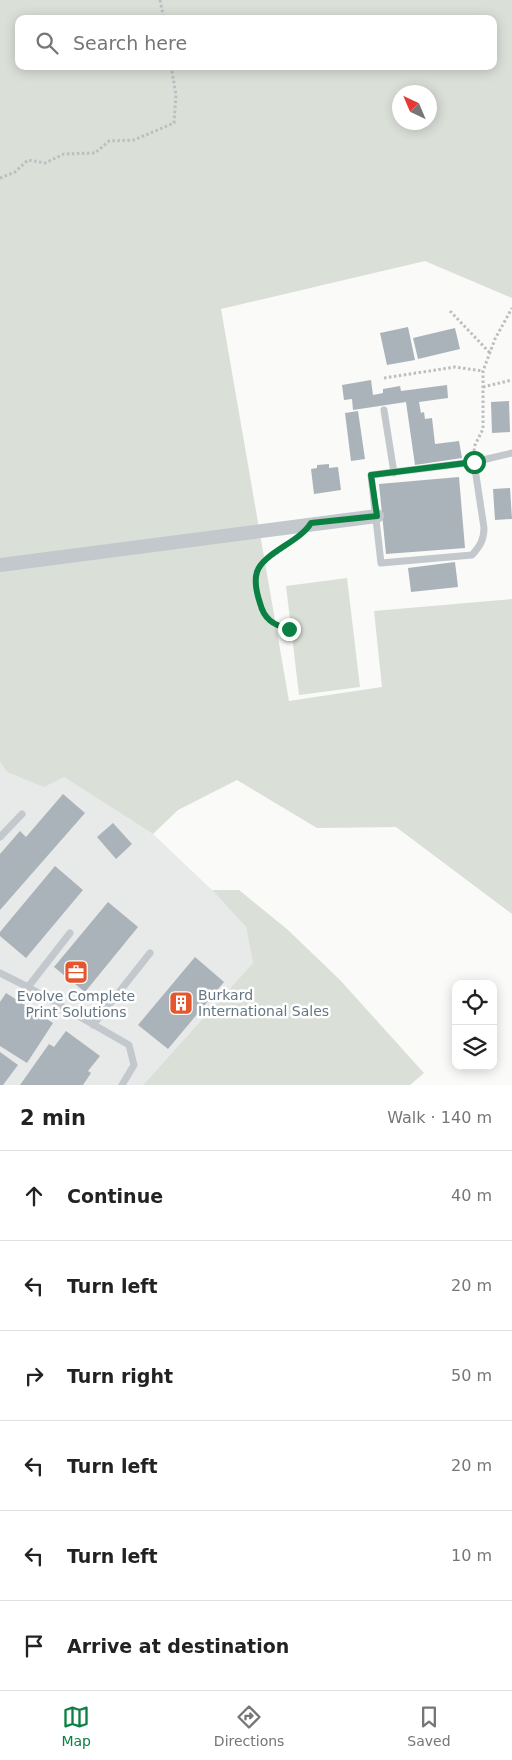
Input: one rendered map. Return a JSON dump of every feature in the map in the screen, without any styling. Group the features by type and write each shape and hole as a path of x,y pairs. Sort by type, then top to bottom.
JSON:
{"street":[{"path":"0,564 377,516"}],"lane":[{"path":"384,410 394,473"},
{"path":"474,462 484,538 472,555 381,563 371,475 474,462 512,453"},
{"path":"0,837 22,814"},
{"path":"28,987 70,933"},
{"path":"94,1025 150,953"},
{"path":"0,973 129,1045 134,1065 122,1085"}],"path":[{"path":"160,0 163,15"},
{"path":"0,178 15,172 28,160 45,163 64,154 95,153 109,141 134,140 174,123 176,95 172,70"},
{"path":"474,462 475,445 483,429 483,371 490,352 512,308"},
{"path":"450,311 490,352"},
{"path":"384,378 455,367 483,371"},
{"path":"483,387 512,380"},
{"path":"289,629 274,624 262,613 257,591 257,572 267,560 294,541"}],"shaded area":[{"path":"0,0 512,0 512,298 425,261 221,309 289,701 382,687 374,611 512,599 512,914 396,827 317,828 237,780 178,810 153,834 64,777 44,787 7,772 0,762"},
{"path":"347,578 360,687 299,695 286,586"},
{"path":"0,762 7,772 64,777 153,834 212,890 246,927 253,963 143,1085 0,1085"},
{"path":"212,890 239,890 288,930 340,980 424,1073 410,1085 143,1085 253,963 246,927"}],"building":[{"path":"408,327 415,360 387,365 380,333"},
{"path":"455,328 460,349 418,359 413,338"},
{"path":"371,380 373,395 383,393 383,389 400,386 401,391 447,385 448,398 419,402 421,413 424,412 425,419 432,418 435,444 459,441 462,458 415,465 406,402 353,410 352,399 344,400 342,385"},
{"path":"509,401 510,432 492,433 491,402"},
{"path":"358,411 365,459 351,461 345,413"},
{"path":"329,464 329,468 338,467 341,490 314,494 311,469 317,468 317,465"},
{"path":"459,477 465,548 386,554 379,484"},
{"path":"510,488 512,519 495,520 493,489"},
{"path":"455,562 458,587 411,592 408,568"},
{"path":"63,794 85,813 0,910 0,854 20,831 26,837"},
{"path":"113,823 132,844 116,859 97,837"},
{"path":"55,866 83,890 26,958 0,936 0,932"},
{"path":"108,902 138,927 85,992 54,967"},
{"name":"Burkard International Sales","path":"195,957 224,982 168,1049 138,1025"},
{"path":"6,993 53,1023 27,1063 0,1046 0,1002"},
{"path":"66,1031 100,1056 88,1071 91,1073 83,1085 20,1085 49,1044 54,1047"},
{"path":"0,1052 18,1065 3,1085 0,1085"}],"place":[{"name":"Evolve Complete Print Solutions","path":"76,972"},
{"name":"Burkard International Sales","path":"181,1003"}],"route":[{"path":"289,629 278,627 262,613 257,591 257,572 267,560 306,532 311,523 377,516 371,475 474,462"}]}
